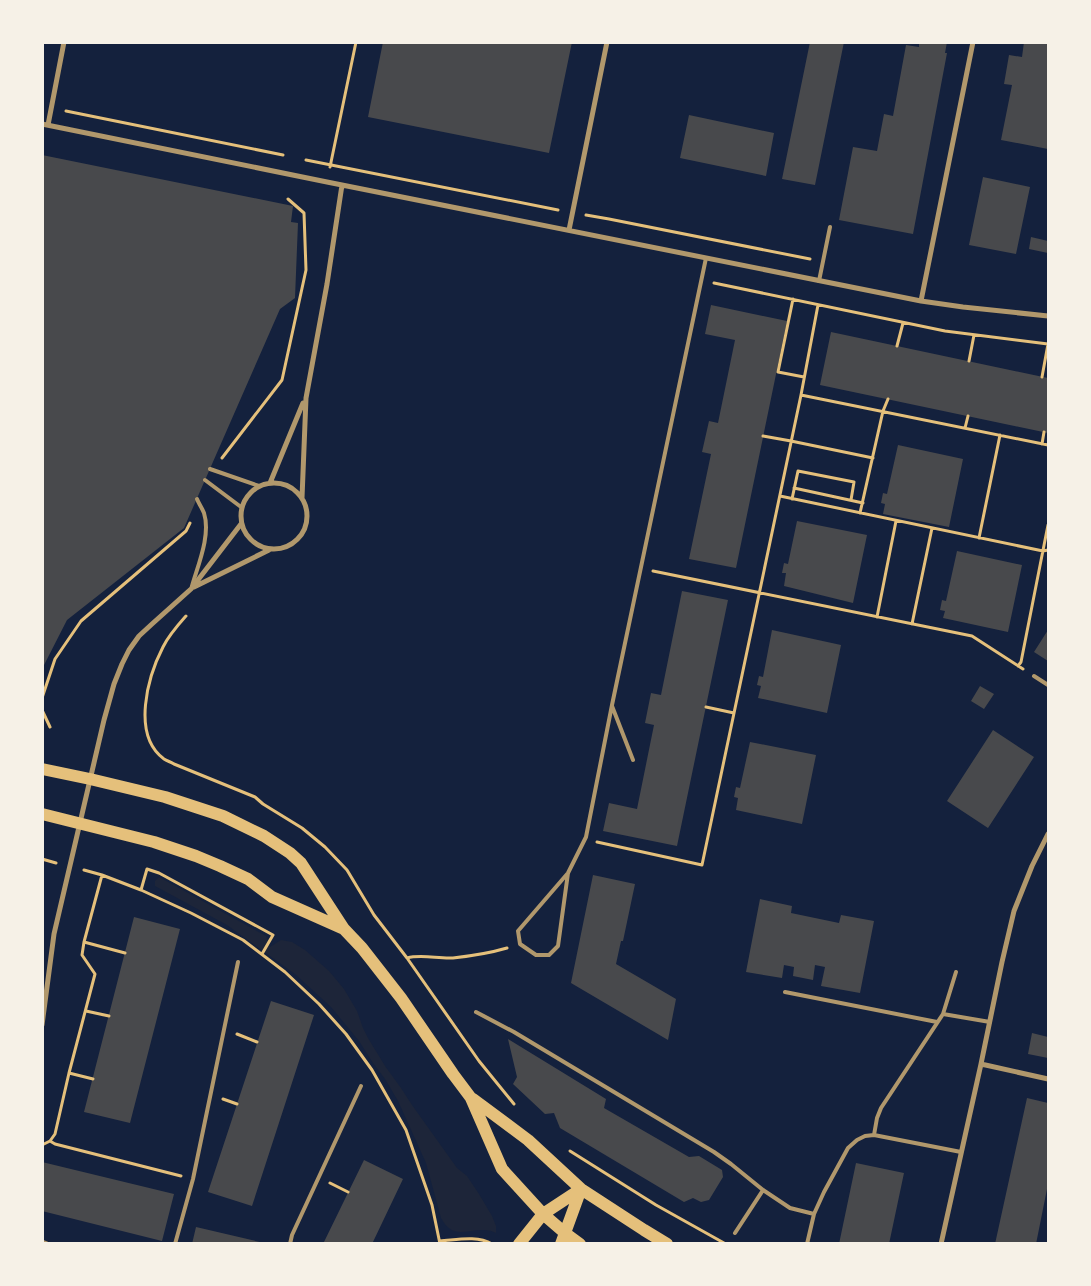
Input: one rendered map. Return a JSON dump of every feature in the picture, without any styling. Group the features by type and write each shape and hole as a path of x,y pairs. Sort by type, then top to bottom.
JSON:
{"main road":[{"path":"42,769 90,778 182,802 223,816 264,836 290,853 301,863 344,929 362,948 401,998 471,1098 502,1169 563,1238 580,1244"},
{"path":"42,814 154,842 196,856 248,879 272,897 344,929"},
{"path":"471,1098 528,1140 581,1188 667,1244"},
{"path":"519,1244 543,1214 581,1188"},
{"path":"563,1238 581,1188"}],"street":[{"path":"64,42 51,108 45,124 922,301 1048,316"},
{"path":"569,230 607,42"},
{"path":"922,301 973,42"},
{"path":"302,498 306,398 328,284 342,185"},
{"path":"270,483 306,398"},
{"path":"191,589 269,550 284,549 297,541 306,528 308,513 302,498 294,489 283,484 270,483 259,486 248,494 241,507 241,524 246,536 256,545 269,550"},
{"path":"42,1025 54,934 114,684 129,650 139,636 191,589 241,524"},
{"path":"941,1244 982,1064 1014,911 1032,866 1048,834"},
{"path":"982,1064 1048,1079"},
{"path":"42,1242 47,1244"}],"lane":[{"path":"819,281 830,227"},
{"path":"568,873 558,946 549,955 536,955 520,944 518,931 568,873 586,837 640,568 706,258"},
{"path":"210,469 259,486"},
{"path":"205,480 241,507"},
{"path":"191,589 205,539 206,526 204,515 197,499"},
{"path":"1034,676 1048,685"},
{"path":"612,705 633,760"},
{"path":"176,1244 193,1179 238,962"},
{"path":"874,1135 881,1108 943,1014 956,972"},
{"path":"785,992 937,1022"},
{"path":"476,1012 514,1032 714,1152 763,1190 790,1208 814,1214"},
{"path":"943,1014 990,1022"},
{"path":"290,1244 296,1226 361,1086"},
{"path":"807,1244 814,1214 824,1192 848,1148 857,1140 865,1136 874,1135 962,1152"},
{"path":"736,1233 763,1190"}],"path":[{"path":"327,182 356,42"},
{"path":"51,108 289,157"},
{"path":"298,159 823,262"},
{"path":"218,462 282,380 306,270 304,213 288,199"},
{"path":"701,280 902,323 974,335 1048,344 1042,377"},
{"path":"793,299 778,372 804,377"},
{"path":"586,837 596,842 702,865 801,395 818,305"},
{"path":"897,346 902,323"},
{"path":"969,361 974,335"},
{"path":"801,395 1048,445"},
{"path":"860,513 883,411 888,398"},
{"path":"966,428 968,416"},
{"path":"1042,444 1044,432"},
{"path":"979,538 1000,435"},
{"path":"763,436 872,458"},
{"path":"792,499 798,471 854,482 851,500"},
{"path":"794,488 863,503"},
{"path":"780,496 1043,551 1048,550"},
{"path":"877,617 896,521"},
{"path":"42,698 55,659 81,622 186,531 191,523"},
{"path":"1018,666 1021,662 1048,525"},
{"path":"912,624 932,528"},
{"path":"640,568 972,636 1034,676"},
{"path":"191,589 189,613 175,628 163,646 150,683 145,706 146,729 152,745 169,762 255,797 302,828 325,847 347,870 374,915 407,958 479,1061 518,1108"},
{"path":"706,707 734,713"},
{"path":"42,710 50,726"},
{"path":"70,866 102,875 141,890 191,913 243,940 285,972 319,1004 346,1034 372,1070 406,1130 432,1205 440,1242 475,1239 486,1240 492,1244"},
{"path":"141,890 147,869 159,873 273,935 262,954"},
{"path":"42,1146 50,1141 55,1134 95,974 82,955 102,875"},
{"path":"84,942 125,953"},
{"path":"407,958 416,956 453,958 494,952 520,944"},
{"path":"86,1011 109,1016"},
{"path":"224,1030 257,1042"},
{"path":"69,1073 93,1078"},
{"path":"50,1141 55,1144 193,1179"},
{"path":"566,1148 656,1205 725,1244"}],"shaded area":[{"path":"159,877 266,936 270,947 281,940 292,942 305,950 329,971 344,989 357,1011 368,1038 385,1066 457,1168 467,1176 479,1194 492,1216 496,1226 496,1233 486,1230 460,1232 450,1229 446,1225 441,1218 426,1163 398,1101 359,1041 331,1007 295,974 227,925 155,886 155,881"}],"building":[{"path":"383,42 572,42 549,153 368,117"},
{"path":"810,42 844,42 815,185 782,179"},
{"path":"919,42 947,42 945,53 947,53 913,234 839,220 853,147 877,151 884,114 893,116 906,45 919,47"},
{"path":"1024,42 1048,42 1048,149 1001,140 1012,85 1004,84 1009,55 1022,57"},
{"path":"689,115 774,133 766,176 680,158"},
{"path":"42,155 293,206 291,222 298,223 295,298 280,309 184,528 67,620 42,669"},
{"path":"983,177 1030,187 1016,254 969,245"},
{"path":"1031,237 1048,241 1048,253 1029,249"},
{"path":"711,305 787,321 736,568 689,559 711,454 702,452 709,421 718,423 735,340 705,334"},
{"path":"831,332 1048,378 1048,433 820,385"},
{"path":"898,445 963,459 949,527 883,514 885,504 881,503 883,493 887,494"},
{"path":"797,521 867,535 853,603 784,586 786,573 782,573 784,563 788,564"},
{"path":"957,551 1022,565 1008,632 943,618 945,611 940,610 942,600 946,601"},
{"path":"682,591 728,600 677,846 603,831 609,803 637,809 654,725 645,723 651,693 661,695"},
{"path":"772,630 841,645 827,713 758,698 761,686 757,685 759,676 763,677"},
{"path":"1048,630 1048,661 1034,652"},
{"path":"980,686 994,694 984,709 971,701"},
{"path":"993,730 1034,757 988,828 947,801"},
{"path":"750,742 816,755 802,824 736,810 738,798 734,797 736,787 740,788"},
{"path":"593,875 635,884 616,964 676,999 668,1040 571,983"},
{"path":"760,899 792,906 791,913 839,923 841,915 874,921 860,993 821,986 825,967 815,965 813,980 793,976 794,967 784,965 782,978 746,972"},
{"path":"134,917 180,929 130,1123 84,1112"},
{"path":"271,1001 314,1015 252,1206 208,1192"},
{"path":"1032,1033 1048,1037 1048,1058 1028,1054"},
{"path":"508,1039 606,1099 604,1108 689,1157 699,1156 722,1170 723,1177 709,1200 701,1202 693,1198 684,1202 560,1128 554,1113 545,1114 513,1084 517,1077"},
{"path":"1027,1098 1048,1103 1048,1184 1036,1244 995,1244"},
{"path":"364,1160 403,1179 372,1244 323,1244"},
{"path":"42,1162 174,1194 162,1241 42,1211"},
{"path":"856,1163 904,1173 889,1244 839,1244"},
{"path":"196,1227 264,1243 264,1244 192,1244"}]}
